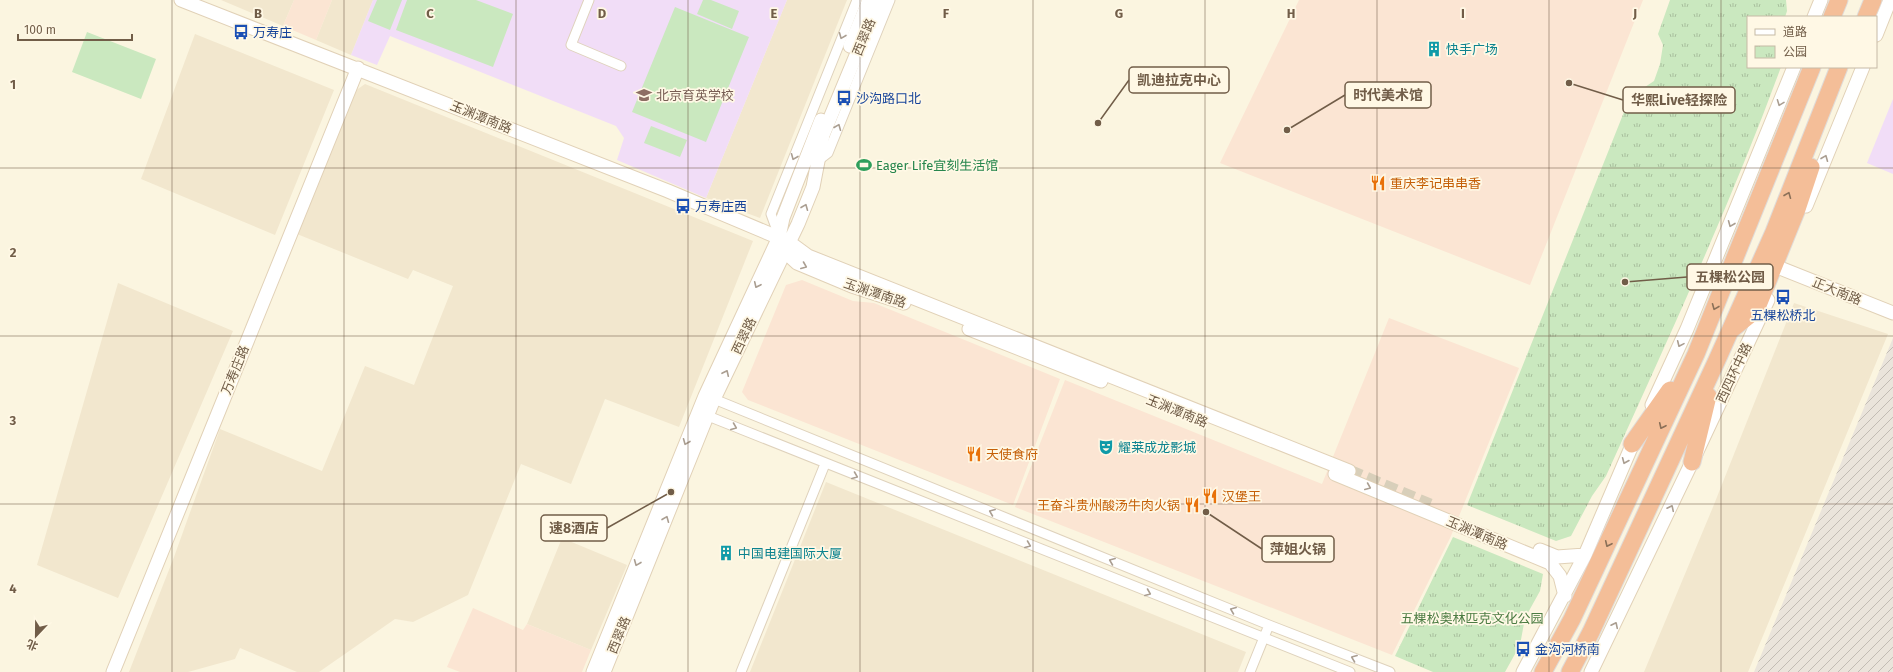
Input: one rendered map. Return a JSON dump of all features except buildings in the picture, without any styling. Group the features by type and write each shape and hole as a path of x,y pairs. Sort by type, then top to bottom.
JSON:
{"highway":[{"path":"1832,16 1839,0"},
{"path":"1859,16 1866,0"},
{"path":"1866,16 1873,0"},
{"path":"1543,672 1572,619 1696,354 1812,68"},
{"name":"西四环中路","path":"1570,672 1591,632 1730,331 1774,232 1839,68"},
{"path":"1730,331 1752,313 1758,305 1797,209 1846,68"},
{"path":"1632,444 1696,354"},
{"path":"1692,462 1717,360"}],"street":[{"name":"玉渊潭南路","path":"181,0 358,68 668,191 784,243 808,256 1349,471"},
{"path":"589,0 571,45 621,66"},
{"path":"784,243 771,214 857,0"},
{"name":"西翠路","path":"784,243 783,218 869,0"},
{"name":"西翠路","path":"593,672 710,398 784,243 798,224 813,187 823,135 879,0"},
{"path":"819,160 828,153 890,0"},
{"path":"1814,16 1821,0"},
{"path":"1877,32 1890,0"},
{"name":"万寿庄路","path":"113,672 358,68"},
{"path":"1523,672 1565,596 1585,555 1632,444 1662,386 1687,329 1794,68"},
{"name":"西四环中路","path":"1591,672 1739,364 1863,68"},
{"name":"玉渊潭南路","path":"784,243 797,263 852,286 894,299 1346,479 1550,564 1560,576 1565,596"},
{"name":"正大南路","path":"1780,268 1893,313"},
{"path":"710,398 1269,625 1390,672"},
{"path":"703,414 825,464 1350,672"},
{"name":"西翠路","path":"604,672 703,414"},
{"path":"741,672 825,464"},
{"name":"玉渊潭南路","path":"1430,505 1557,557 1585,555"},
{"path":"1250,672 1269,625"}],"shaded area":[{"path":"221,0 294,0 283,26"},
{"path":"294,0 332,0 316,40 283,26"},
{"path":"332,0 373,0 351,55 316,40"},
{"name":"北京育英学校","path":"373,0 787,0 706,198 617,160 624,138 616,126 390,36 377,65 351,55"},
{"path":"787,0 847,0 760,218 706,198"},
{"path":"1299,0 1643,0 1530,285 1220,163"},
{"path":"195,34 334,90 275,235 141,179"},
{"path":"365,84 753,241 679,427 605,399 571,484 521,464 468,595 413,622 395,619 319,672 297,672 240,648 235,659 188,672 129,672 174,557 220,429 322,471 365,366 414,385 453,286 413,270 408,279 297,234 355,91"},
{"path":"1893,99 1893,174 1867,163"},
{"path":"802,280 853,301 874,303 1060,379 1013,505 748,400 742,392 786,285"},
{"path":"118,283 233,331 118,598 37,565"},
{"path":"1794,303 1888,334 1748,672 1644,672 1713,507"},
{"path":"1389,318 1519,368 1451,536 1392,655 1015,507 1065,380 1322,484"},
{"path":"1893,338 1893,672 1754,672"},
{"path":"826,482 1246,652 1238,672 750,672"},
{"path":"562,538 627,565 591,650 527,624"},
{"path":"473,608 523,630 527,624 591,650 582,672 460,672 447,667"}],"green space":[{"path":"377,0 402,0 390,30 368,21"},
{"path":"407,0 476,0 513,14 493,67 396,30"},
{"path":"703,0 711,0 739,11 732,29 697,14"},
{"path":"1670,0 1786,0 1787,11 1785,16 1747,16 1747,68 1781,68 1741,171 1675,324 1606,476 1592,496 1571,536 1556,541 1467,505 1630,97 1654,81 1660,64 1663,45 1658,34"},
{"path":"675,7 749,37 706,142 632,112"},
{"path":"87,32 156,59 141,99 72,72"},
{"path":"651,126 687,140 680,157 644,143"},
{"name":"五棵松奥林匹克文化公园","path":"1453,537 1543,574 1540,591 1525,618 1520,645 1505,672 1433,672 1395,656"}],"tunnel":[{"path":"1349,471 1430,505"}],"place":[{"name":"万寿庄","path":"241,32"},
{"name":"快手广场","path":"1434,49"},
{"name":"华熙Live轻探险","path":"1569,83"},
{"name":"北京育英学校","path":"644,95"},
{"name":"沙沟路口北","path":"844,98"},
{"name":"凯迪拉克中心","path":"1098,123"},
{"name":"时代美术馆","path":"1287,130"},
{"name":"Eager Life宜刻生活馆","path":"864,165"},
{"name":"重庆李记串串香","path":"1378,183"},
{"name":"万寿庄西","path":"683,206"},
{"name":"五棵松公园","path":"1625,282"},
{"name":"五棵松桥北","path":"1783,297"},
{"name":"耀莱成龙影城","path":"1106,447"},
{"name":"天使食府","path":"974,454"},
{"name":"速8酒店","path":"671,492"},
{"name":"汉堡王","path":"1210,496"},
{"name":"王奋斗贵州酸汤牛肉火锅","path":"1192,505"},
{"name":"萍姐火锅","path":"1206,512"},
{"name":"中国电建国际大厦","path":"726,553"},
{"name":"金沟河桥南","path":"1523,649"}]}
